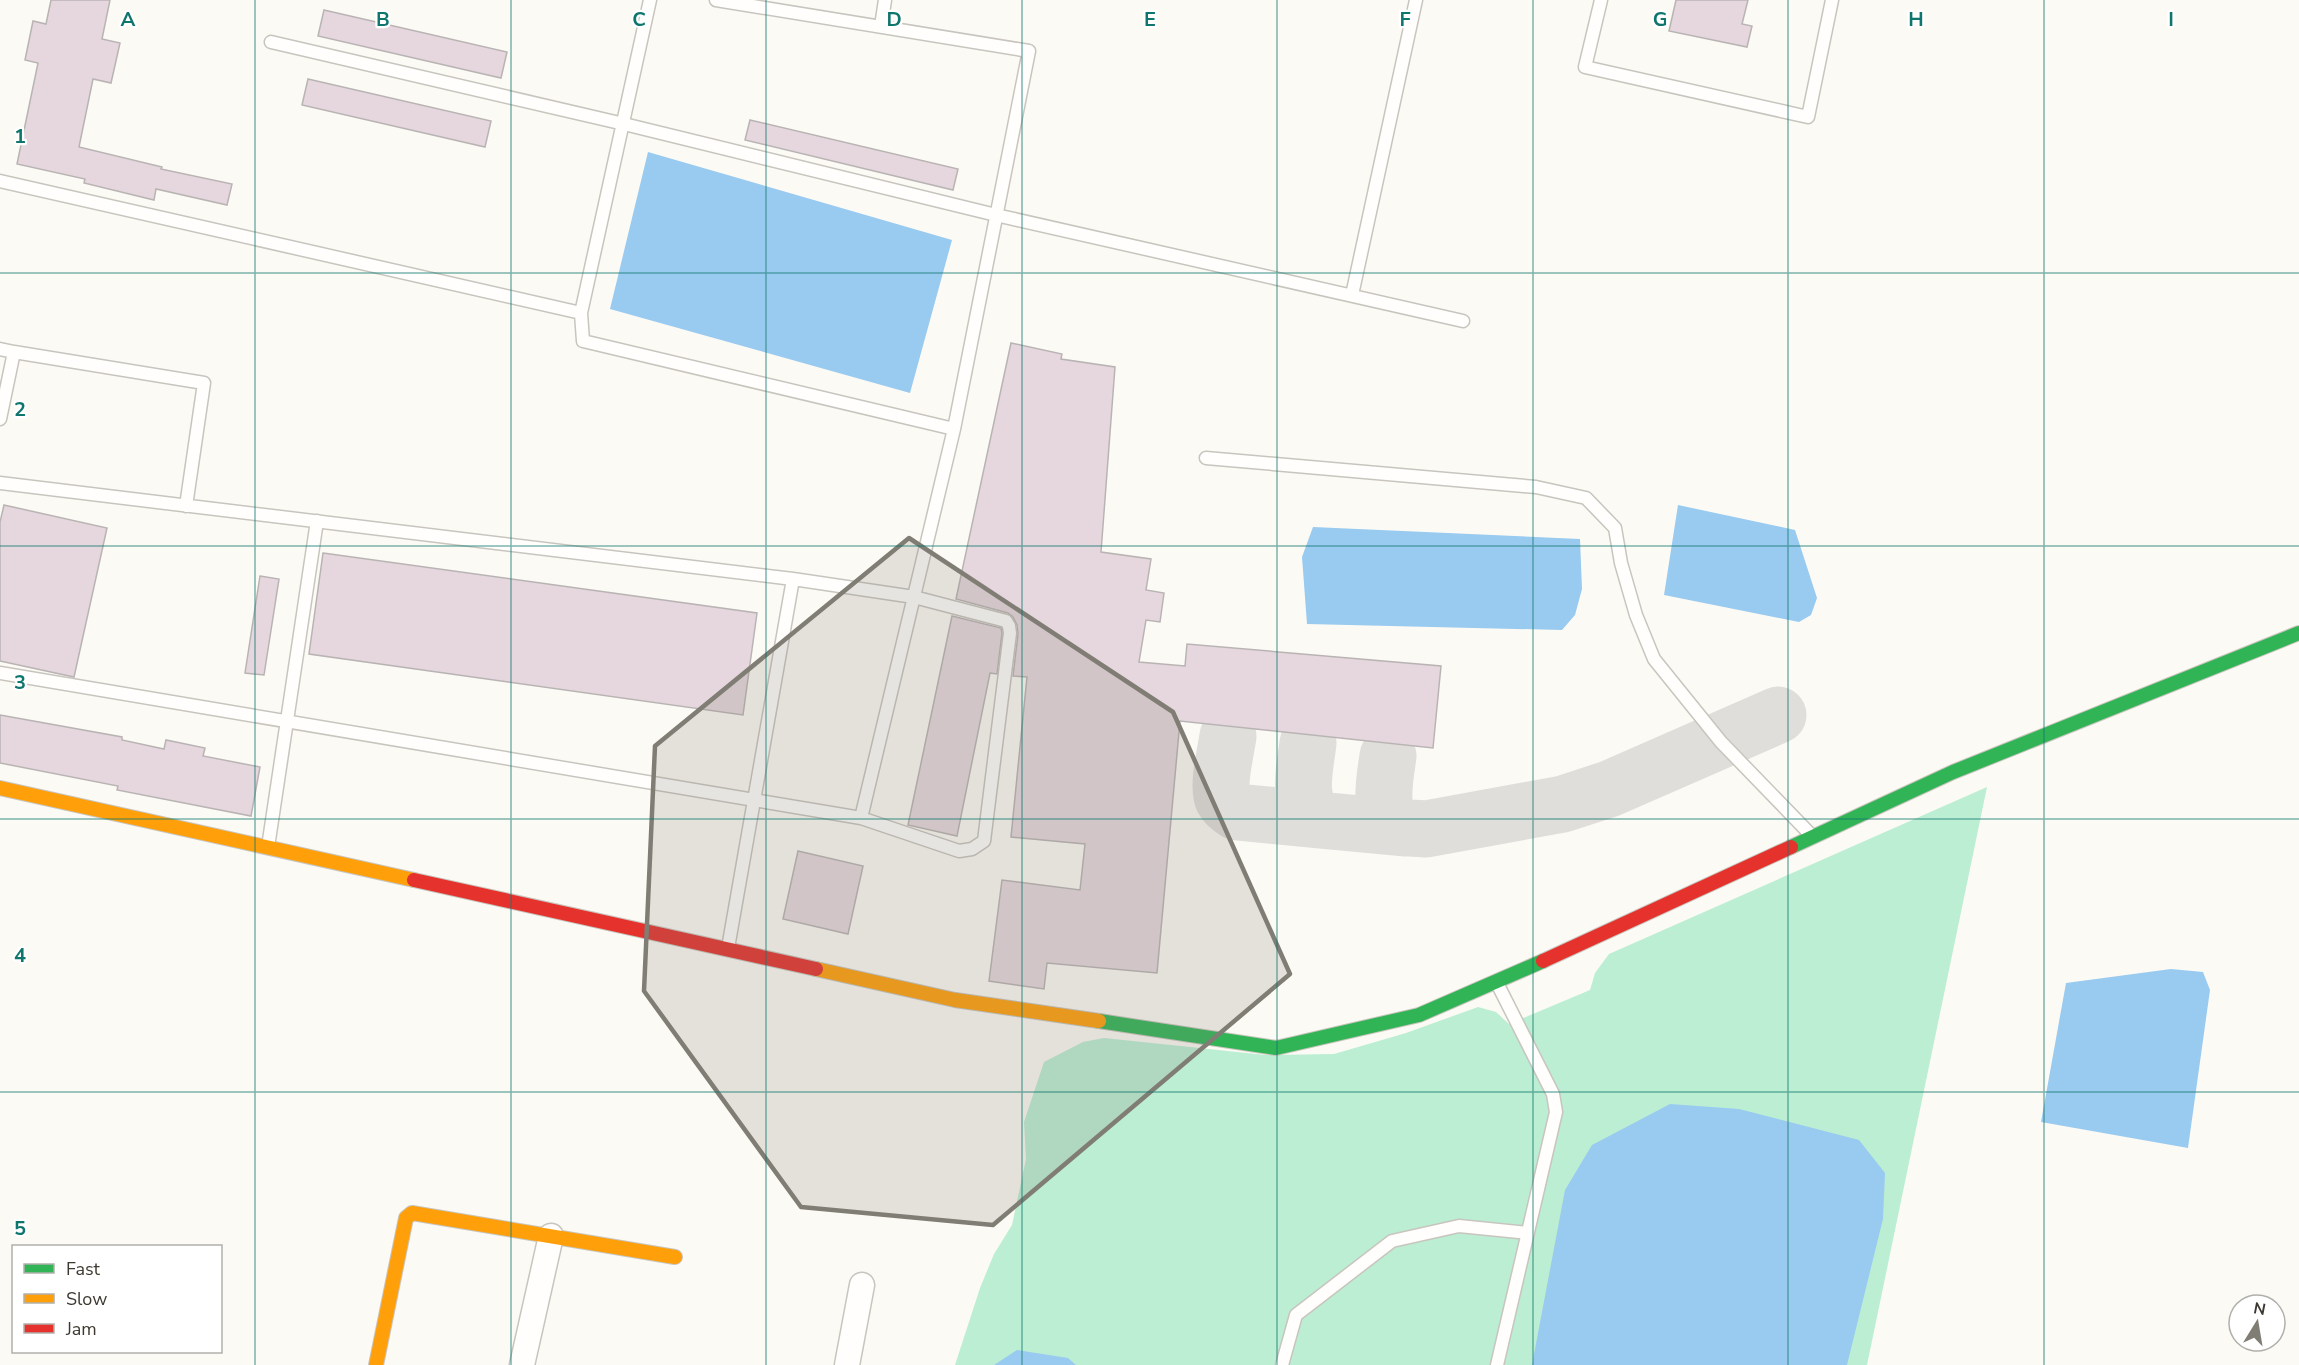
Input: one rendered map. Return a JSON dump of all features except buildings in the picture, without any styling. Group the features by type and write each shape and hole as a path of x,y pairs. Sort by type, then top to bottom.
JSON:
{"street":[{"path":"0,788 955,1000 1276,1048 1419,1015 1497,982 1953,772 2267,648 2299,633"},
{"path":"376,1365 406,1218 412,1213 675,1257"},
{"path":"522,1365 552,1236"},
{"path":"847,1365 862,1285"}],"lane":[{"path":"650,0 581,313 583,341 954,429"},
{"path":"716,0 1029,51 954,429 861,818"},
{"path":"881,26 885,0"},
{"path":"1352,295 1416,0"},
{"path":"1601,0 1585,67 1808,117 1832,0"},
{"path":"271,42 624,124 996,215 1463,321"},
{"path":"0,181 581,313"},
{"path":"0,349 204,383 186,506"},
{"path":"0,419 14,352"},
{"path":"1206,458 1536,487 1587,498 1615,528 1621,563 1636,615 1654,658 1721,742 1812,836"},
{"path":"0,483 793,579 914,597 1006,621 1009,626 984,841 972,849 959,851 861,818 0,673"},
{"path":"267,847 317,522"},
{"path":"728,950 793,579"},
{"path":"1497,982 1556,1102 1556,1112 1497,1365"},
{"path":"1282,1365 1296,1315 1392,1241 1459,1226 1528,1233"}],"highlighted area":[{"path":"909,538 1173,712 1290,974 993,1225 801,1207 644,991 655,746"}],"green space":[{"path":"1987,787 1867,1365 955,1365 980,1288 994,1254 1012,1225 1026,1159 1024,1122 1044,1062 1083,1042 1104,1038 1266,1055 1334,1054 1406,1033 1478,1007 1496,1012 1509,1024 1590,990 1595,973 1609,954"}],"water":[{"path":"648,152 952,240 910,393 610,309"},
{"path":"1678,505 1795,530 1817,598 1811,615 1799,622 1664,595"},
{"path":"1313,527 1580,539 1582,589 1575,615 1562,630 1307,624 1302,557"},
{"path":"2171,969 2203,972 2210,990 2188,1148 2041,1122 2066,983"},
{"path":"1670,1104 1739,1109 1859,1140 1885,1173 1883,1219 1847,1365 1532,1365 1565,1190 1592,1145"},
{"path":"1017,1350 1068,1358 1076,1365 994,1365"}],"taxiway":[{"path":"1388,756 1384,802 1389,818 1402,826 1426,829 1563,804 1609,789 1778,715"},
{"path":"1228,736 1221,786 1221,793 1227,805 1237,812 1319,820"},
{"path":"1308,743 1304,795 1312,813 1319,820 1404,828"}],"traffic: fast":[{"path":"1791,847 1953,772 2299,633"},
{"path":"1099,1021 1276,1048 1419,1015 1543,961"}],"traffic: slow":[{"path":"0,788 414,880"},
{"path":"816,969 955,1000 1099,1021"},
{"path":"376,1365 406,1218 412,1213 675,1257"}],"traffic: jam":[{"path":"1543,961 1791,847"},
{"path":"414,880 816,969"}]}
